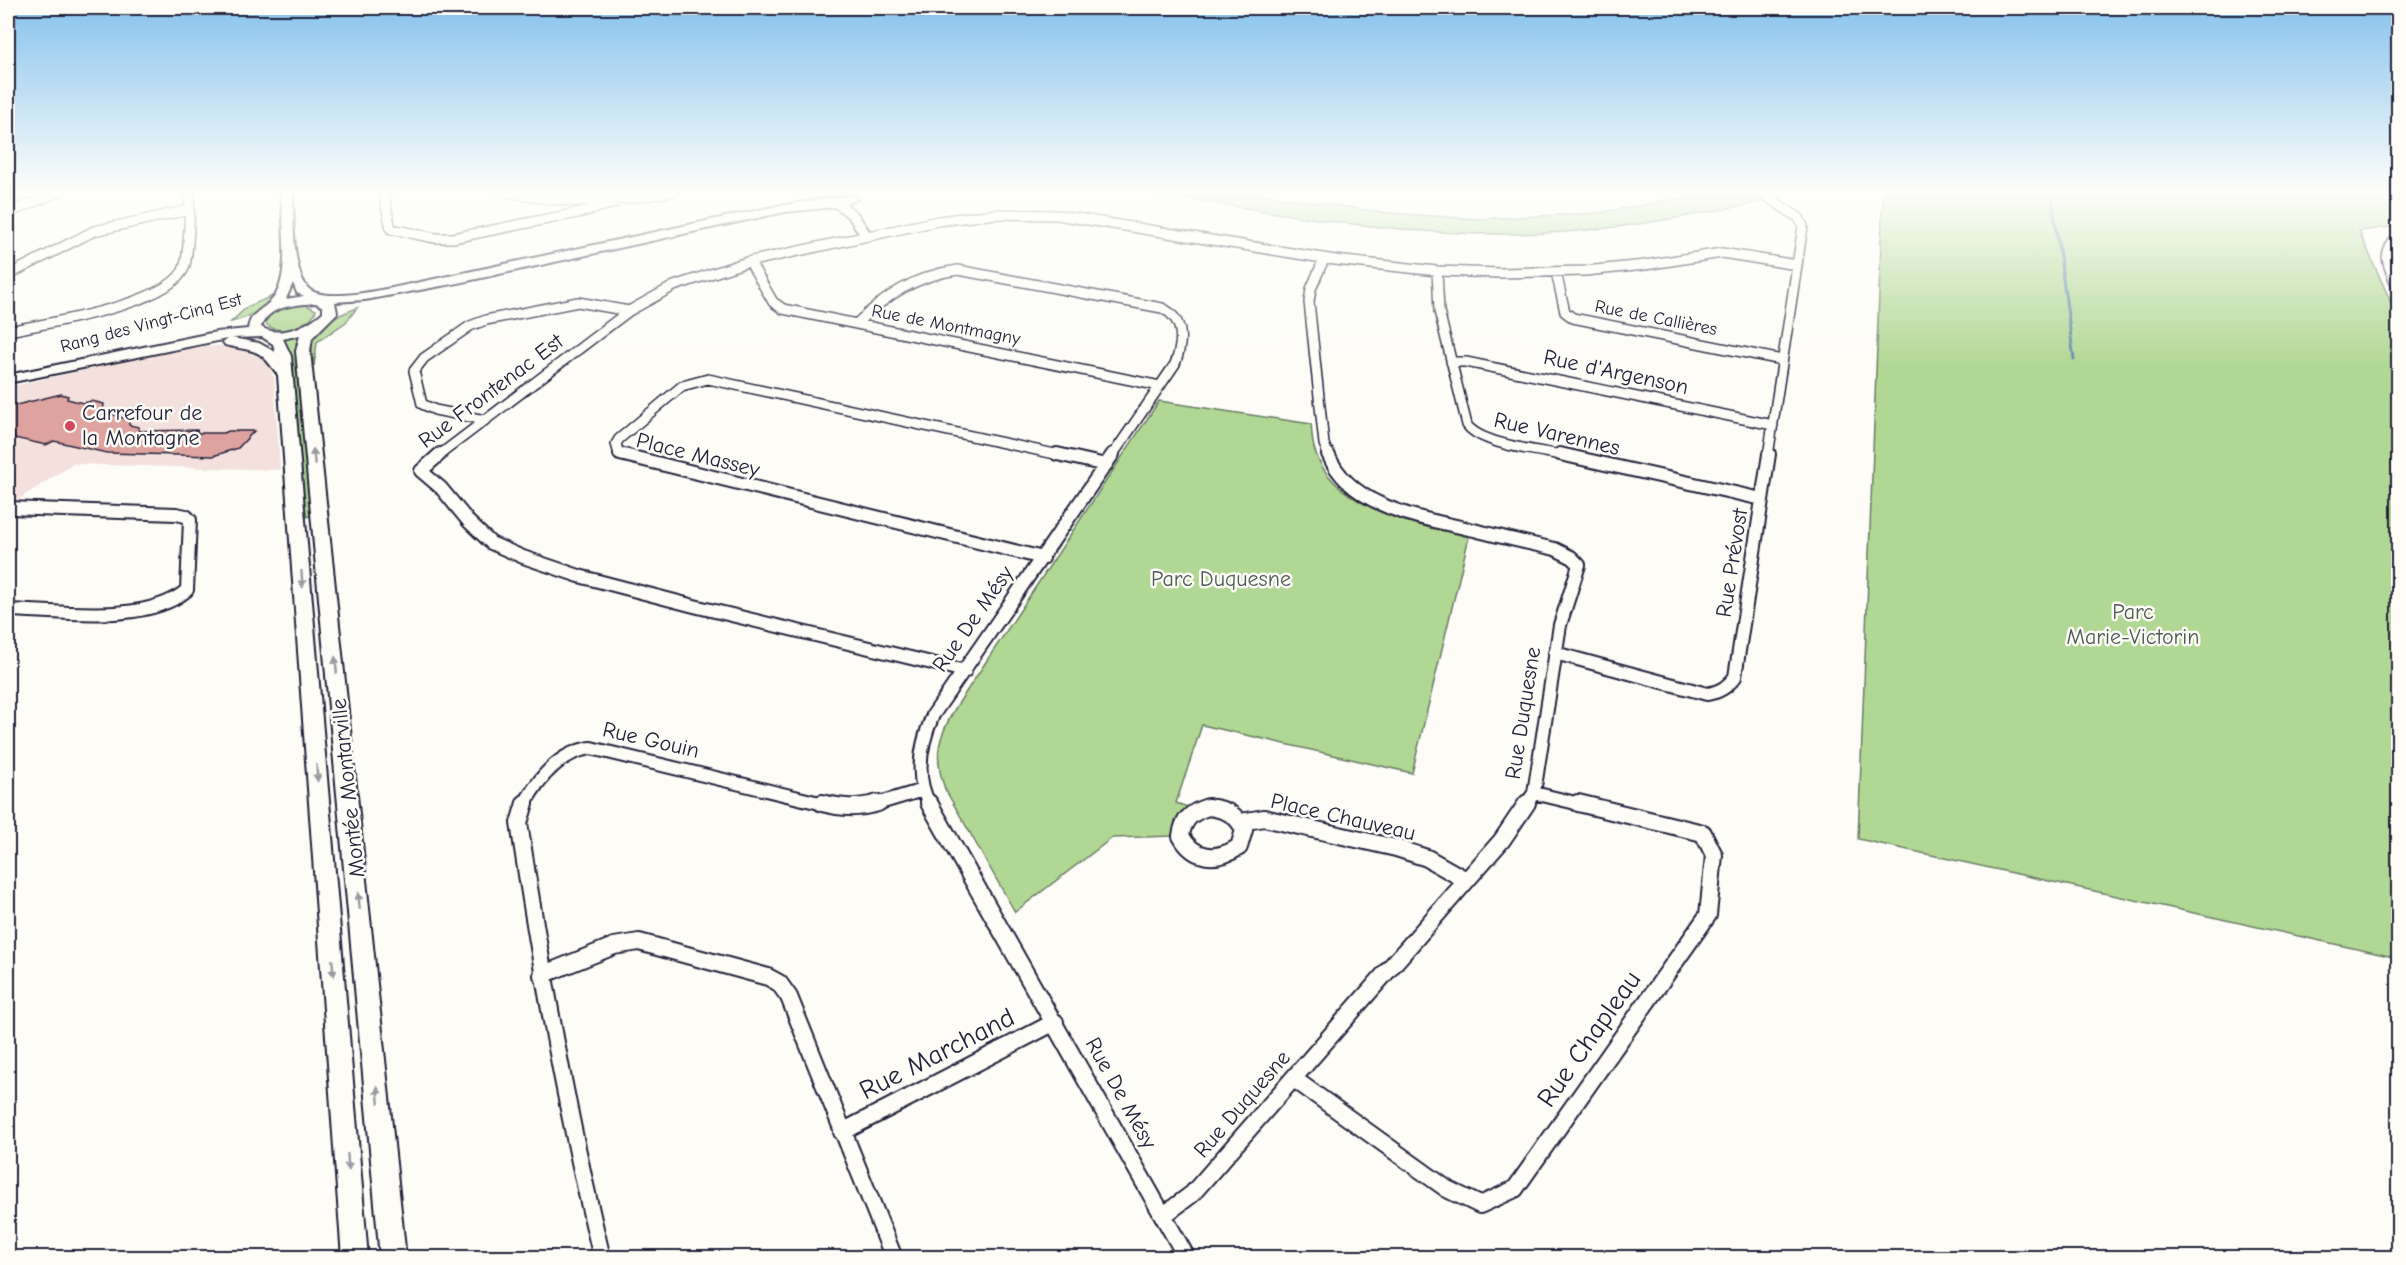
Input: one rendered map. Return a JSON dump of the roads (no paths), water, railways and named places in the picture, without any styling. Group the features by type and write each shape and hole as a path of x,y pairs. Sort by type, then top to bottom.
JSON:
{"street":[{"path":"8,275 57,250"},
{"path":"8,331 117,308 139,300 178,276 184,267 185,250"},
{"path":"265,334 254,326 255,319 283,295 291,264 290,250"},
{"path":"456,280 595,250"},
{"name":"Rue Frontenac Est","path":"799,250 750,261 679,284 649,298 423,467 421,471 423,475 432,477 469,524 502,549 576,575 712,611 965,671"},
{"name":"Rue Frontenac Est","path":"1267,250 1324,259 1437,271 1556,272 1645,265 1722,253 1797,265"},
{"name":"Rue Prévost","path":"1555,653 1695,692 1719,692 1729,687 1735,677 1799,250"},
{"path":"2387,250 2385,257 2398,288"},
{"name":"Rue Duquesne","path":"1164,1215 1192,1194 1294,1079 1502,840 1534,793 1560,625 1579,565 1575,559 1555,549 1426,519 1391,507 1364,494 1348,483 1328,458 1323,436 1309,302 1311,289 1324,259"},
{"name":"Rue de Montmagny","path":"750,261 777,306 1160,386"},
{"path":"291,264 302,290 331,307 330,313 320,321"},
{"name":"Rue De Mésy","path":"856,324 892,294 926,279 955,270 1162,308 1177,317 1180,343 1175,364 933,716 924,735 921,756 923,790 1187,1257"},
{"name":"Rue Varennes","path":"1437,271 1438,307 1451,362 1467,425 1478,436 1762,500"},
{"name":"Rue de Callières","path":"1556,272 1564,312 1573,318 1782,360"},
{"name":"Rang des Vingt-Cinq Est","path":"8,379 221,327 286,303 353,298 456,280"},
{"name":"Rang des Vingt-Cinq Est","path":"48,370 233,333 293,332 360,305 456,280"},
{"path":"485,420 435,410 422,404 414,371 424,358 470,326 486,320 578,302 629,311"},
{"name":"Montée Montarville","path":"320,321 305,338 303,351 393,1257"},
{"name":"Montée Montarville","path":"265,334 278,340 281,346 285,380 355,1257"},
{"path":"171,346 223,341 254,345 274,356 285,380"},
{"name":"Rue d'Argenson","path":"1451,362 1466,362 1773,425"},
{"name":"Place Massey","path":"1043,558 628,458 617,451 617,441 682,386 697,380 715,379 1106,465"},
{"path":"8,508 176,514 186,516 190,520 188,590 172,602 131,613 8,610"},
{"name":"Rue Gouin","path":"602,1257 571,1123 542,975 519,814 525,801 565,757 586,749 601,749 845,809 862,808 923,790"},
{"name":"Rue Chapleau","path":"1294,1079 1447,1189 1480,1204 1515,1189 1708,915 1714,855 1703,833 1534,793"},
{"name":"Place Chauveau","path":"1208,807 1228,810 1241,822 1243,839 1239,847 1222,857 1211,858 1191,851 1181,836 1184,821 1190,814 1208,807"},
{"name":"Place Chauveau","path":"1241,822 1264,818 1396,848 1427,858 1466,880"},
{"path":"542,975 614,946 633,942 774,980 783,987 894,1257"},
{"name":"Rue Marchand","path":"842,1132 1056,1022"}],"waterway":[{"path":"2059,250 2074,359"}],"place":[{"name":"Carrefour de la Montagne","path":"70,426"}],"park label":[{"name":"Parc Duquesne","path":"1221,579"},
{"name":"Parc Marie-Victorin","path":"2133,624"}]}
